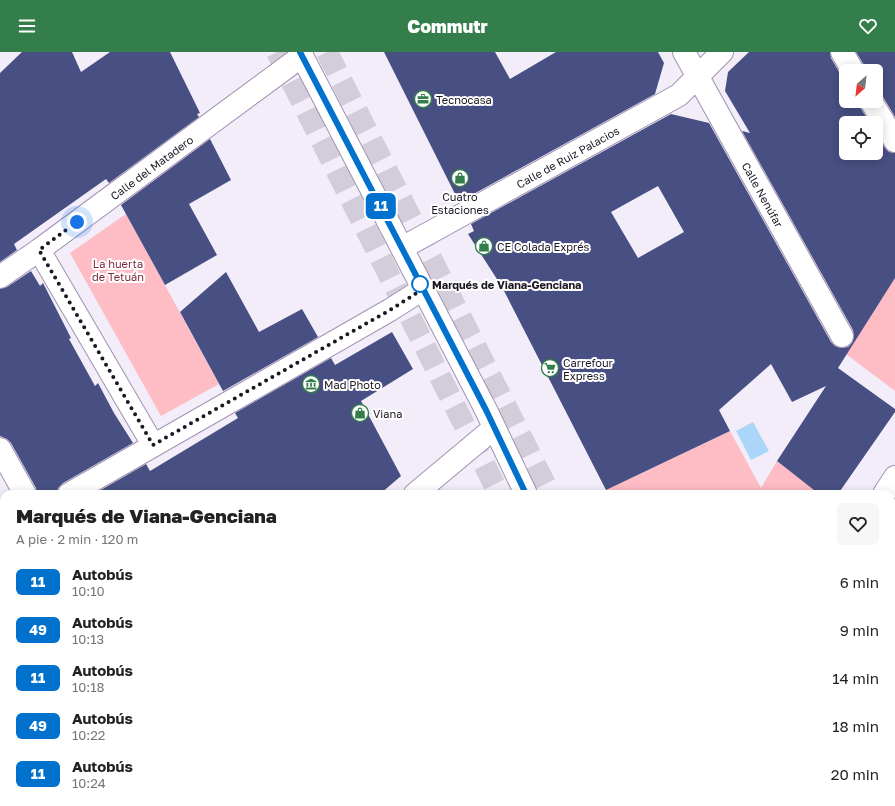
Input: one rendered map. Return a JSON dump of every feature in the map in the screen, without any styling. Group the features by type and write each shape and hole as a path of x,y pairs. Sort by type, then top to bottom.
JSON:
{"street":[{"name":"Calle Nenúfar","path":"684,52 842,336"},
{"name":"Calle de Ruiz Palacios","path":"402,248 679,95 722,52"},
{"path":"842,52 849,64"},
{"path":"301,54 423,289 524,490"},
{"name":"Calle del Matadero","path":"0,277 39,250 301,54"},
{"path":"875,108 895,141"},
{"path":"39,250 153,445"},
{"path":"76,490 383,314 423,289"},
{"path":"420,490 494,428"},
{"path":"0,449 23,490"},
{"path":"887,490 895,477"}],"green space":[{"name":"La huerta de Tetuán","path":"126,214 219,384 161,416 70,253"},
{"path":"895,278 895,391 846,354"},
{"path":"730,431 761,488 777,461 814,490 606,490"}],"water":[{"path":"753,422 769,451 751,460 736,431"}],"building":[{"path":"22,52 72,52 81,72 110,52 170,52 200,113 197,114 199,117 109,183 106,179 14,244 17,250 0,262 0,73"},
{"path":"384,52 495,52 510,79 556,52 658,52 664,63 655,94 459,202"},
{"path":"749,52 830,52 831,58 839,72 839,108 861,108 866,116 839,116 839,160 883,160 883,145 889,152 895,153 895,278 838,368 895,409 895,412 841,490 814,490 777,461 826,386 792,402 771,364 719,410 730,431 606,490 502,287 468,234 474,231 471,224 671,114 709,123 831,342 835,346 841,348 848,347 852,343 854,337 853,330 742,131 750,133 725,91 728,72","holes":["658,186 684,232 638,258 611,212"]},
{"path":"856,52 895,52 895,117 883,97 883,64 863,64"},
{"path":"210,139 231,180 189,204 217,255 165,285 121,205"},
{"path":"31,271 40,286 43,283 71,338 69,339 95,386 98,383 114,413 133,443 63,483 58,490 36,490 11,443 7,439 0,436 0,289 7,287"},
{"path":"226,272 259,332 302,309 318,337 223,391 180,312"},
{"path":"392,332 413,369 361,401 401,476 385,490 101,490 146,464 150,471 238,418 235,413 331,358 335,365"}],"tunnel":[{"path":"277,52 497,490"},
{"path":"327,52 548,490"}],"bus line":[{"name":"11","path":"300,52 486,410 524,490"}],"place":[{"name":"Tecnocasa","path":"423,99"},
{"name":"Cuatro Estaciones","path":"460,178"},
{"name":"CE Colada Exprés","path":"484,246"},
{"name":"Marqués de Viana-Genciana","path":"420,284"},
{"name":"Carrefour Express","path":"550,368"},
{"name":"Mad Photo","path":"311,384"},
{"name":"Viana","path":"360,413"}],"route":[{"path":"77,222 39,250 153,445 390,310 423,289 420,284"}]}
